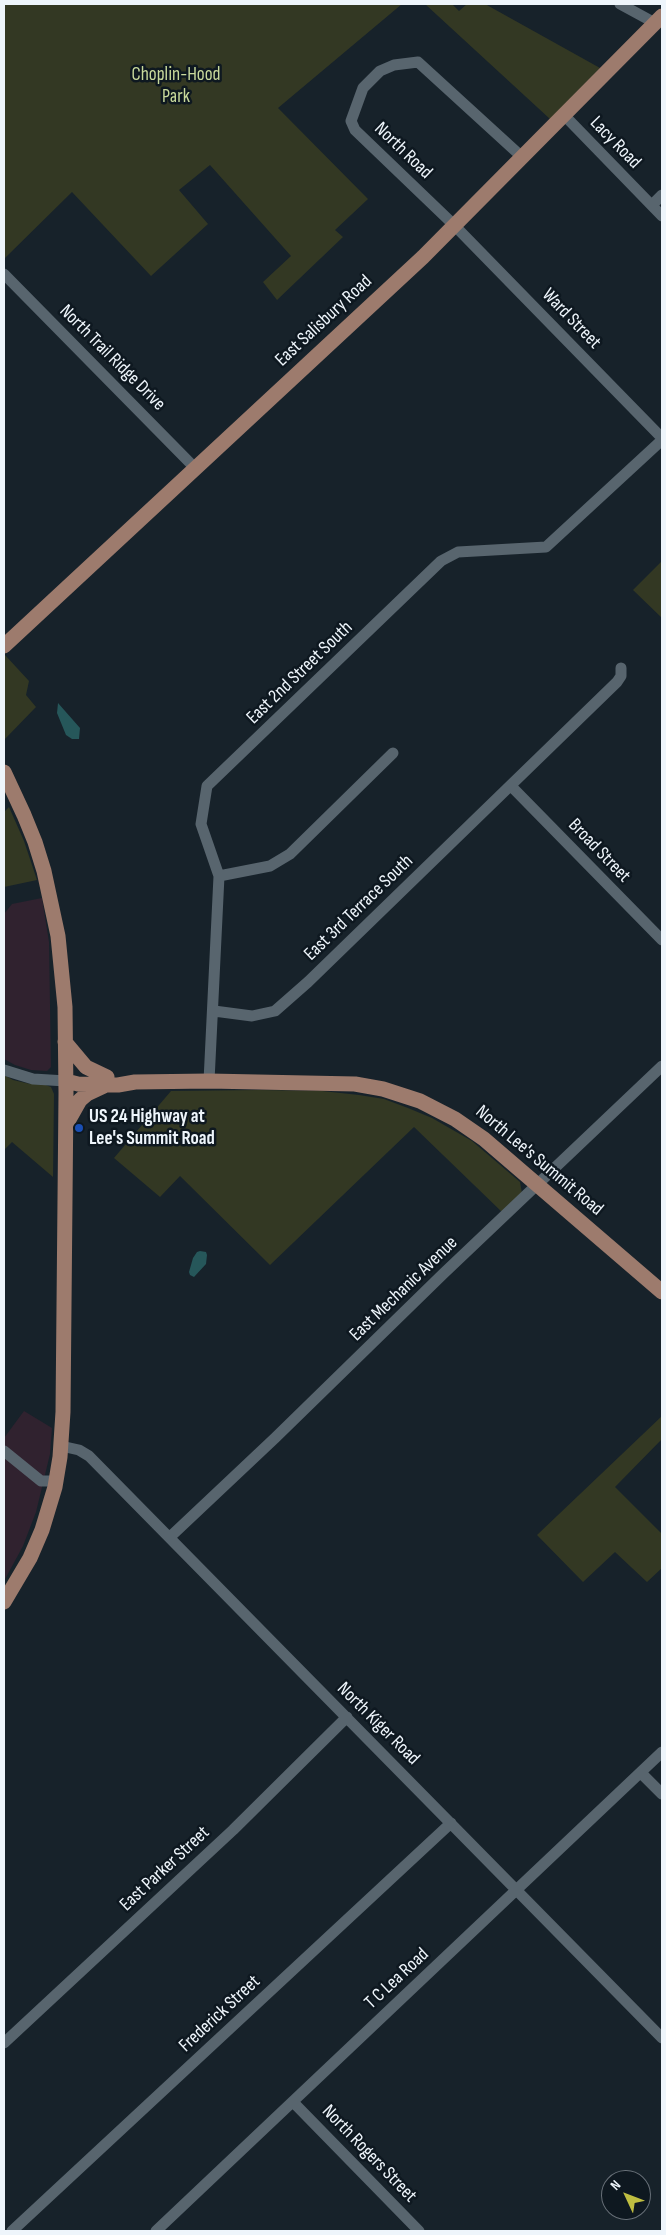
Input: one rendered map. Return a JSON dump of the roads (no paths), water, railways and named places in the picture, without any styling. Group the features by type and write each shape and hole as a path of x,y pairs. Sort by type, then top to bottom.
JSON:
{"main road":[{"name":"East Salisbury Road","path":"4,646 423,257 659,20"},
{"path":"4,772 35,842 48,888 62,963 66,1081 61,1446 48,1516 36,1544 4,1602"},
{"path":"65,1042 86,1067 107,1081 80,1100 65,1126"},
{"name":"North Lee's Summit Road","path":"66,1081 78,1077 107,1081 120,1077 135,1082 209,1081 355,1084 383,1089 420,1101 455,1119 484,1139 662,1292"}],"street":[{"path":"620,4 659,20"},
{"name":"North Road","path":"454,225 355,130 351,121 363,88 380,71 401,64 418,62 522,157"},
{"name":"Lacy Road","path":"564,115 662,216"},
{"path":"652,205 662,195"},
{"name":"Ward Street","path":"454,225 662,439"},
{"name":"North Trail Ridge Drive","path":"4,274 195,468"},
{"name":"East 2nd Street South","path":"209,1081 214,1011 219,876 201,824 207,786 441,561 458,552 546,547 662,439"},
{"name":"East 3rd Terrace South","path":"214,1011 252,1016 275,1011 315,975 617,682 621,676 621,668"},
{"path":"219,876 270,866 290,854 392,753"},
{"name":"Broad Street","path":"511,786 662,940"},
{"name":"East Mechanic Avenue","path":"170,1537 662,1066"},
{"path":"4,1070 34,1079 66,1081"},
{"name":"North Kiger Road","path":"61,1446 79,1450 88,1456 170,1537 662,2038"},
{"path":"4,1451 41,1481 56,1480"},
{"name":"East Parker Street","path":"4,2042 233,1830 347,1717"},
{"name":"T C Lea Road","path":"156,2231 662,1752"},
{"path":"641,1773 662,1794"},
{"name":"Frederick Street","path":"12,2231 451,1823"},
{"name":"North Rogers Street","path":"293,2102 419,2231"}],"place":[{"name":"US 24 Highway at Lee's Summit Road","path":"79,1128"}],"park label":[{"name":"Choplin-Hood Park","path":"176,86"}]}
